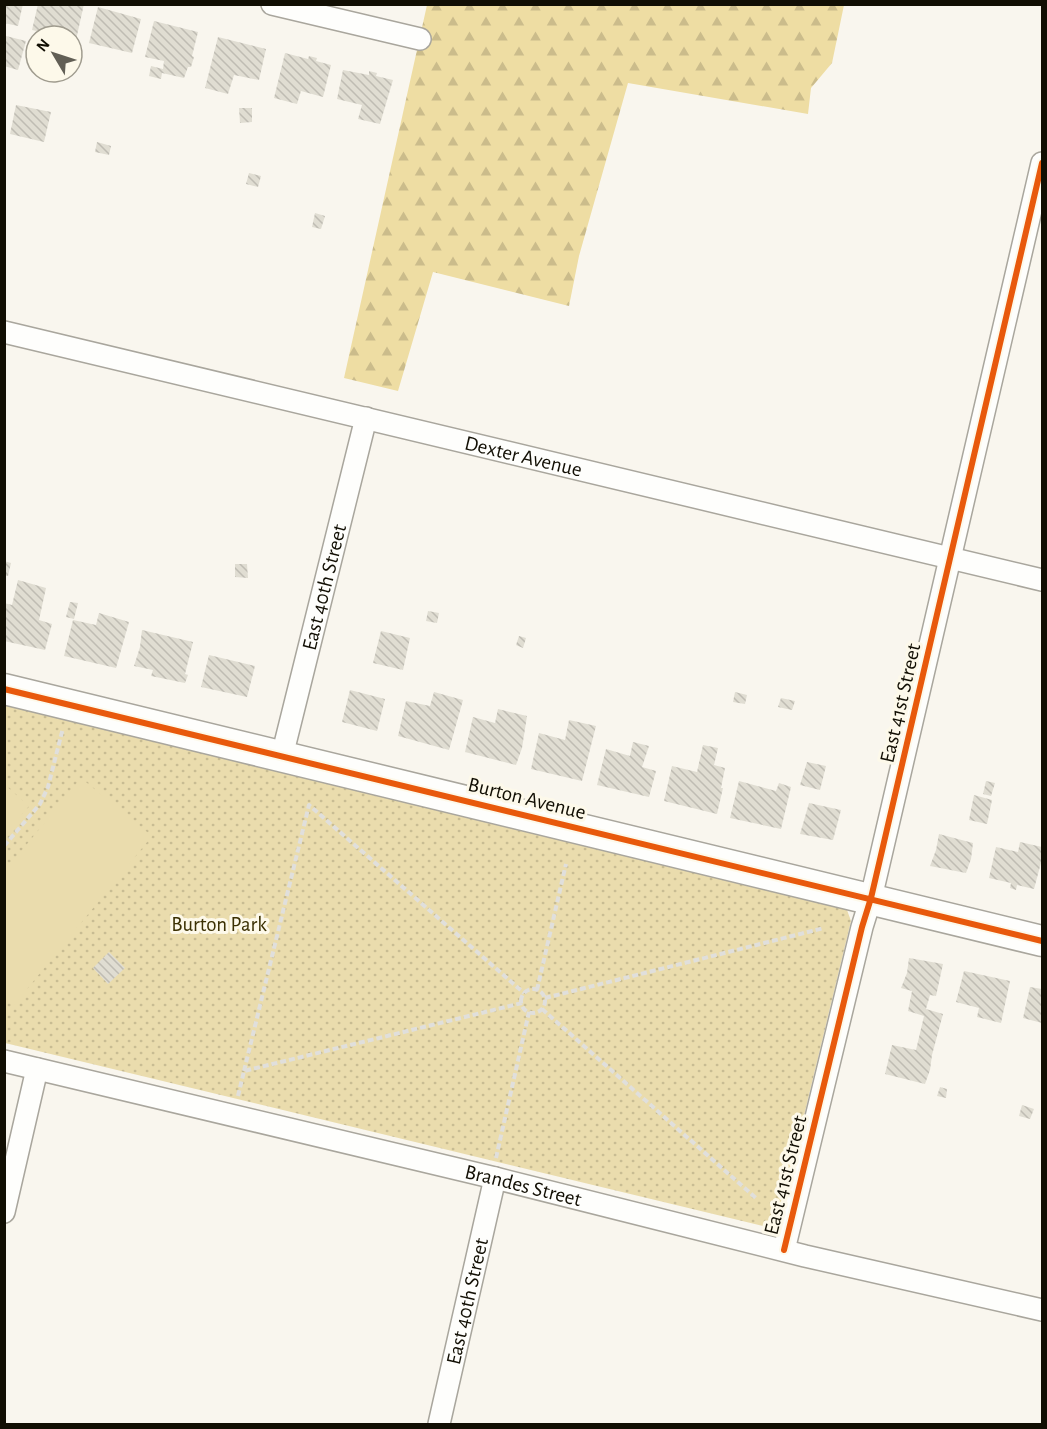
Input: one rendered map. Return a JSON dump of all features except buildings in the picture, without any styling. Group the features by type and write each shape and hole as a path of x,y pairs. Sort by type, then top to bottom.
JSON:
{"street":[{"path":"272,4 420,39"},
{"name":"East 41st Street","path":"784,1250 871,898 1041,176"},
{"name":"Dexter Avenue","path":"4,332 1042,580"},
{"name":"East 40th Street","path":"282,756 366,418"},
{"name":"Burton Avenue","path":"4,689 1042,940"},
{"name":"Brandes Street","path":"4,1061 495,1170 784,1250 1042,1310"},
{"path":"4,1212 36,1069"},
{"name":"East 40th Street","path":"439,1425 495,1170"}],"path":[{"path":"4,846 40,804 48,788 63,725"},
{"path":"238,1098 309,803 524,993"},
{"path":"537,990 566,864"},
{"path":"545,998 824,928"},
{"path":"528,990 537,990 545,998 545,1006 536,1013 530,1012 522,1003 521,998 528,990"},
{"path":"244,1071 522,1003"},
{"path":"542,1009 757,1199"},
{"path":"495,1170 530,1012"}],"green space":[{"path":"427,5 844,5 832,63 811,88 808,114 628,83 579,256 569,306 433,272 398,391 344,378"},
{"name":"Burton Park","path":"5,703 842,906 847,910 851,921 780,1215 776,1221 763,1226 5,1043"},
{"path":"81,778 152,836 14,1005 5,998 5,871"},
{"path":"5,785 29,806 5,835"}],"cycle path":[{"path":"784,1250 871,898 1042,163"},
{"path":"4,689 1042,941"}]}
